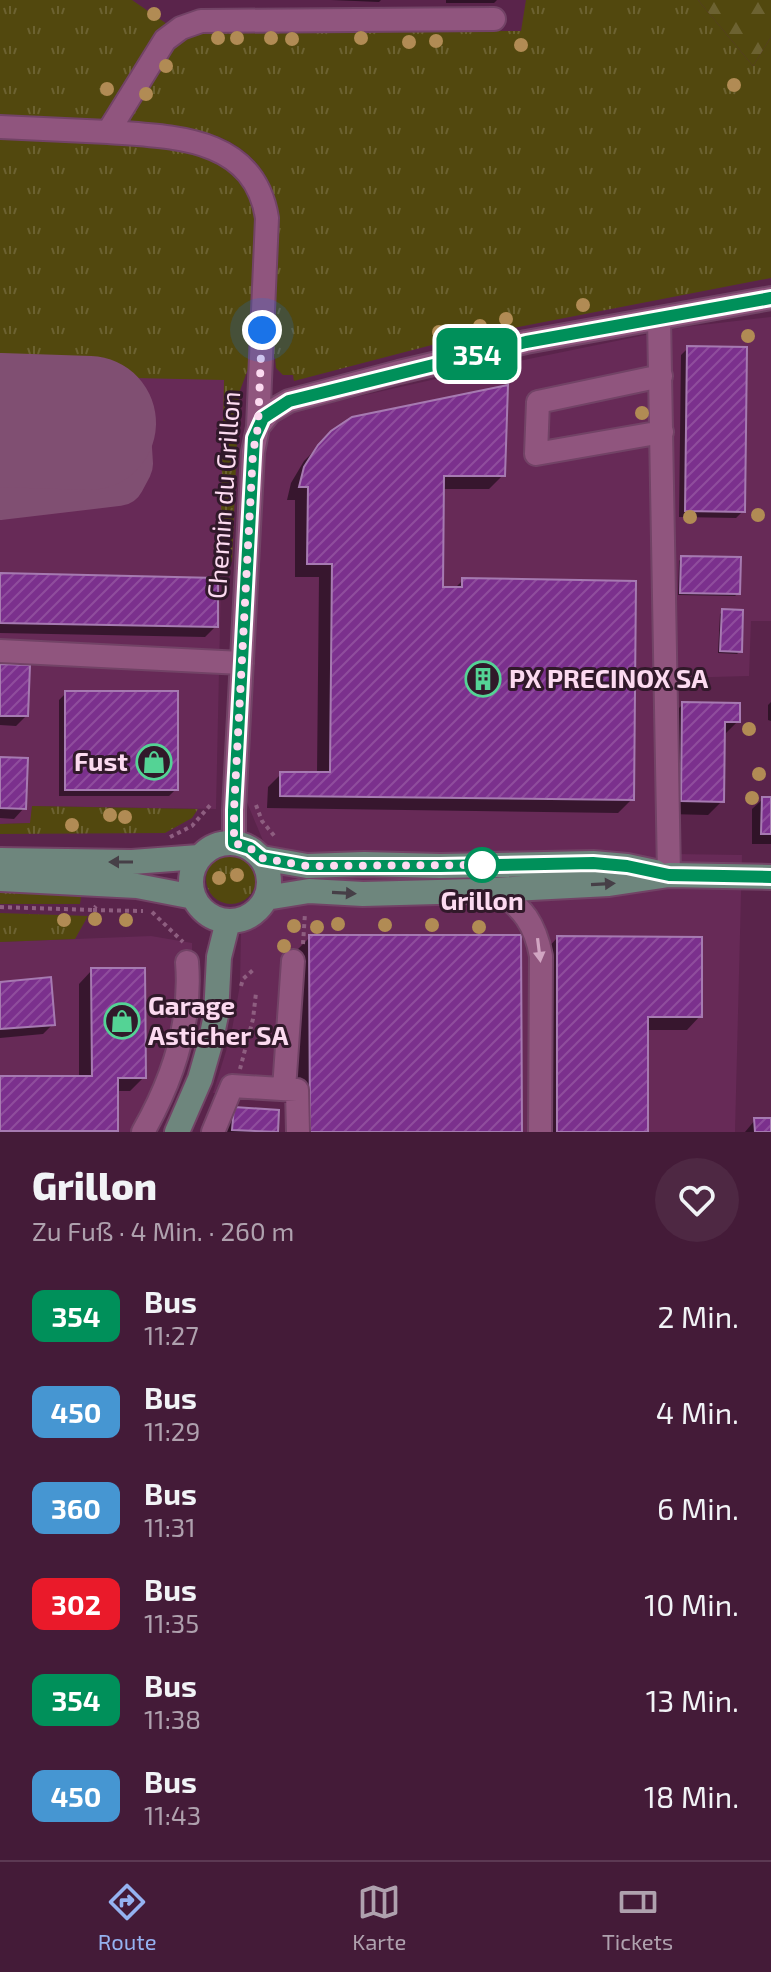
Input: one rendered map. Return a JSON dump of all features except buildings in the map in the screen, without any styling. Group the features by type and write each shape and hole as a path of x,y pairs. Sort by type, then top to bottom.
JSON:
{"main road":[{"path":"0,860 132,862 199,857 218,844 234,843 250,848 262,858 269,873 266,898 251,915 228,921 210,916 194,897 191,881 199,857"},
{"path":"262,858 307,866 593,863 669,875"},
{"path":"266,898 309,891 363,894 609,884 669,875 771,877"},
{"path":"0,879 137,886 194,897"},
{"path":"177,1132 195,1094 210,1044 216,1015 219,957 228,921"}],"street":[{"path":"108,132 165,40 181,28 201,21 494,19"},
{"name":"Chemin du Grillon","path":"0,127 108,132 205,143 236,161 257,186 264,203 267,218 258,427 254,438 234,843"},
{"path":"258,427 263,418 289,401 526,342 771,298"},
{"path":"659,318 669,875"},
{"path":"661,376 538,402 536,454 662,432"},
{"path":"0,651 242,663"},
{"path":"497,889 524,913 537,932 541,956 540,1132"},
{"path":"143,1132 165,1086 182,1033 189,990 186,953"},
{"path":"284,1089 293,961"},
{"path":"213,1132 232,1086 297,1090 298,1132"}],"path":[{"path":"255,797 262,821 272,835 286,843"},
{"path":"293,961 294,950 303,950 305,905"},
{"path":"93,910 151,911 186,953"},
{"path":"232,1086 247,1045 256,993"}],"shaded area":[{"path":"0,258 228,258 216,809 32,806 31,823 0,824"},
{"path":"771,317 771,621 751,621 749,676 676,678 673,854 742,855 735,1132 287,1132 287,1099 213,1093 231,1035 240,985 241,930 274,902 269,855 246,800 265,437 281,414 684,327"},
{"path":"151,936 192,943 192,1003 148,1132 0,1132 0,942"}],"green space":[{"path":"0,0 132,0 167,24 98,123 0,120"},
{"path":"526,0 698,0 753,66 771,37 771,278 451,340 294,381 293,375 283,375 276,368 275,358 269,357 278,233 274,196 265,174 250,156 221,138 192,131 135,127 128,116 176,40 199,31 218,29 521,31"},
{"path":"698,0 771,0 771,37 753,66"},
{"path":"0,137 195,150 227,166 246,187 259,213 253,356 239,393 232,562 220,560 224,380 0,375"},
{"path":"32,806 198,809 192,818 165,833 0,834 0,824 30,823"},
{"path":"231,854 249,861 256,879 249,897 231,904 213,897 206,879 213,861"},
{"path":"0,889 82,890 80,904 0,904"},
{"path":"0,913 88,916 75,939 0,942"}],"taxiway":[{"path":"0,493 118,479 126,464 124,433 89,423"}],"runway":[{"path":"0,420 89,423"}],"bus line":[{"name":"354","path":"771,298 526,342 289,401 263,418 254,438 234,810 234,843 250,848 262,858 307,866 593,863 669,875 771,877"}],"place":[{"name":"PX PRECINOX SA","path":"483,679"},
{"name":"Fust","path":"154,762"},
{"name":"Grillon","path":"482,865"},
{"name":"Garage Asticher SA","path":"122,1021"}],"route":[{"path":"262,330 234,843 250,848 262,858 307,866 482,865"}]}
